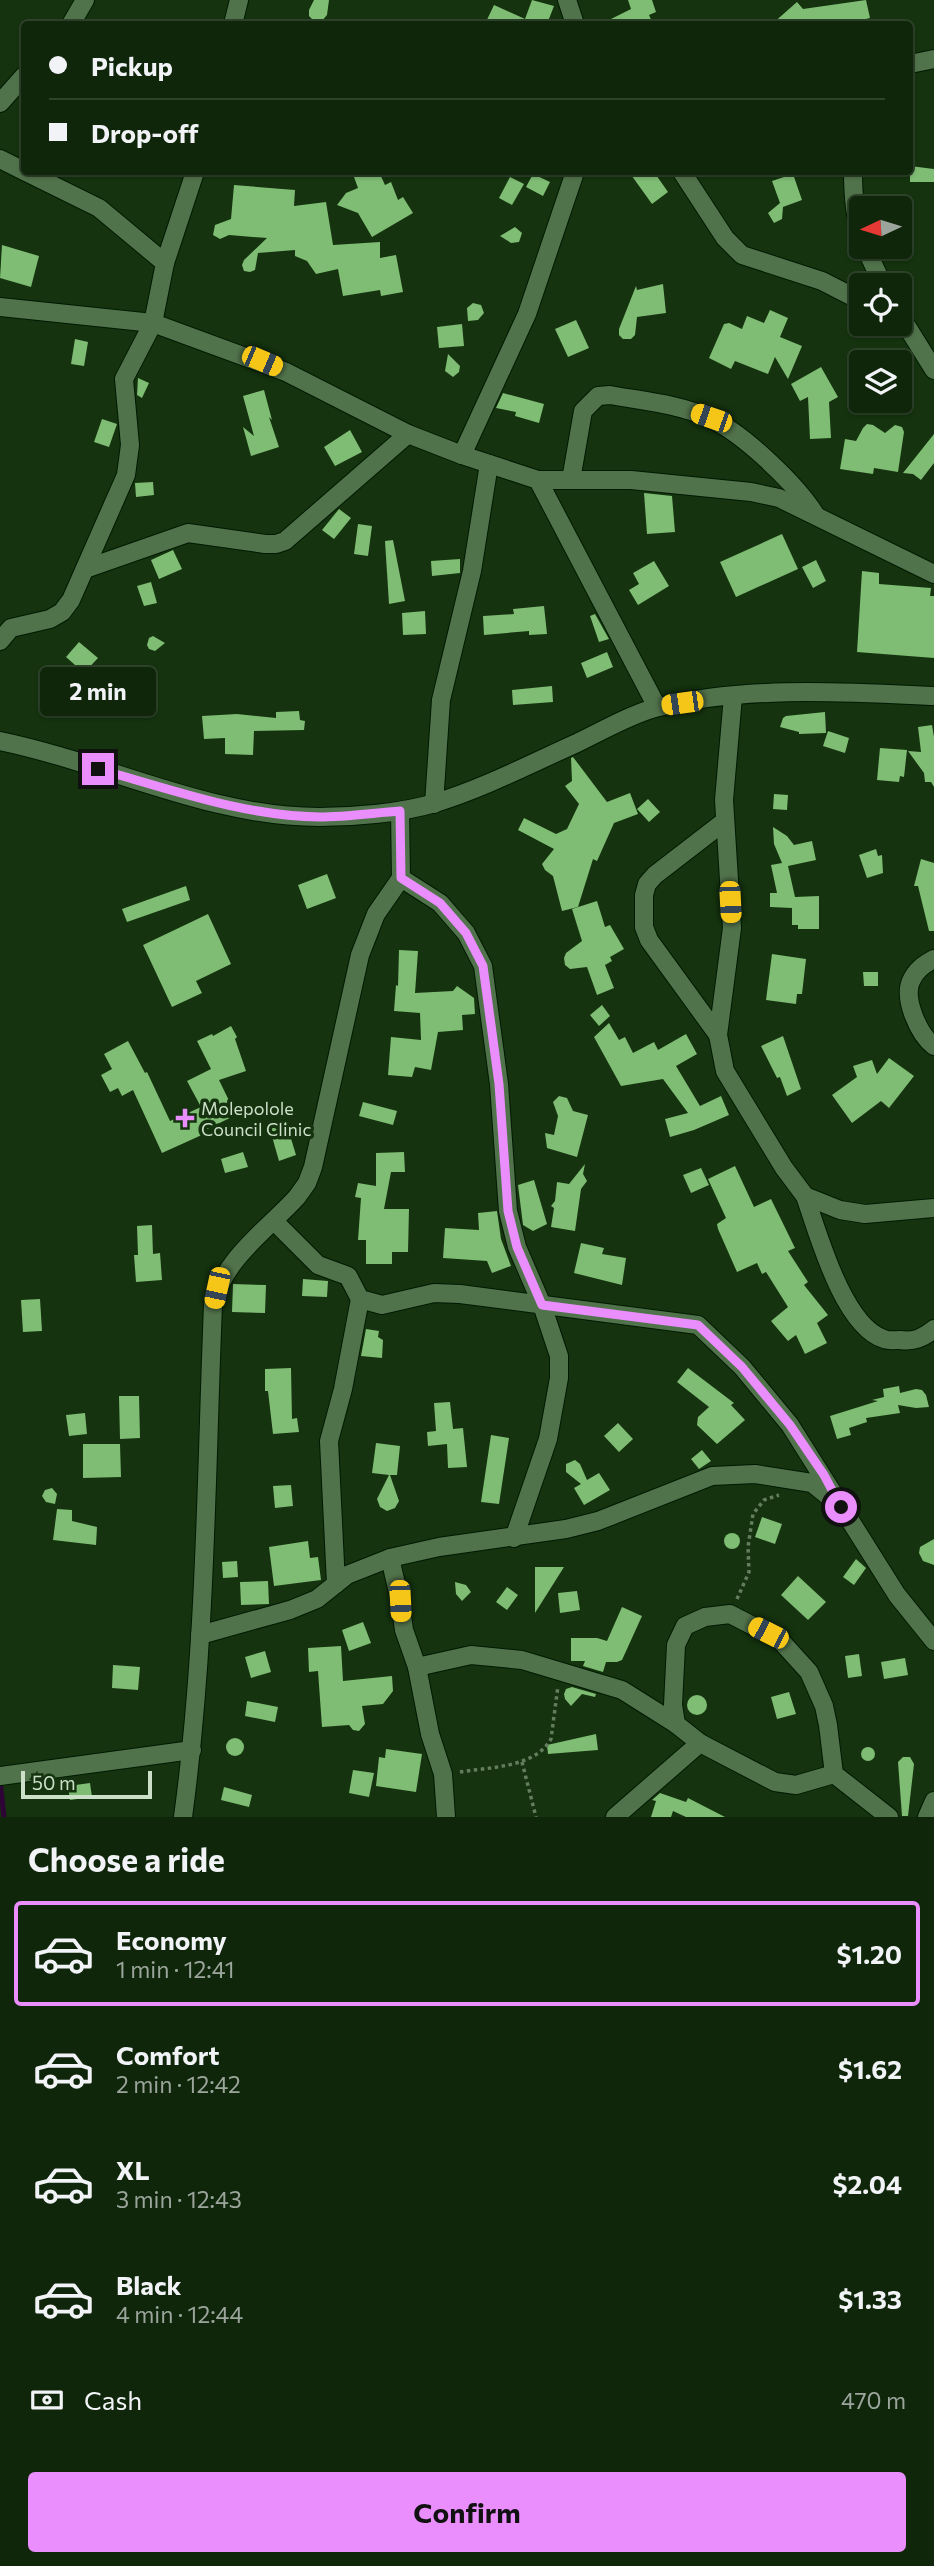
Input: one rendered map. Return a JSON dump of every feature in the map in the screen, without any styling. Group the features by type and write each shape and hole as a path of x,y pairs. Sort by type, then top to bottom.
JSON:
{"street":[{"path":"73,21 85,0"},
{"path":"234,21 239,0"},
{"path":"567,0 574,21"},
{"path":"913,63 934,59"},
{"path":"0,103 21,79"},
{"path":"0,159 21,169"},
{"path":"33,175 99,208 165,263"},
{"path":"4,632 50,619 62,612 71,600 127,475 130,445 124,379 153,323 165,263 194,175"},
{"path":"462,455 527,314 574,175"},
{"path":"684,175 725,238 742,255 822,281 849,295"},
{"path":"853,175 853,196"},
{"path":"0,307 153,323 286,372 408,434 538,480 631,480 751,492 779,498 934,574"},
{"path":"912,336 934,370"},
{"path":"571,480 583,411 598,396 610,395 691,411 711,418 729,429 789,480 817,516"},
{"path":"85,569 188,533 265,544 285,541 408,434"},
{"path":"434,804 441,700 472,571 489,464"},
{"path":"538,480 657,707"},
{"path":"0,741 218,803 258,812 319,817 400,811 434,804 477,788 657,707 733,696 822,692 934,696"},
{"path":"733,696 724,800 732,928 718,1035 725,1071 784,1168 805,1196 839,1289 849,1308 883,1339 911,1341 926,1336 934,1329"},
{"path":"183,1817 192,1749 200,1635 213,1306 217,1288 226,1270 275,1222 302,1190 313,1167 360,955 376,914 401,878 400,811"},
{"path":"718,1035 649,940 644,927 643,895 647,884 655,875 725,821"},
{"path":"401,878 440,903 466,933 483,966 499,1084 508,1211 517,1247 542,1305 559,1356 559,1378 548,1439 514,1538"},
{"path":"934,959 919,967 909,984 912,1013 919,1029 934,1046"},
{"path":"805,1196 840,1210 866,1214 934,1208"},
{"path":"275,1222 318,1265 348,1276 360,1299 343,1389 328,1441 336,1584"},
{"path":"360,1299 382,1305 434,1293 460,1294 698,1325 742,1367 790,1425 824,1475 841,1507 897,1595 934,1641"},
{"path":"200,1635 290,1610 317,1599 347,1575 390,1558 439,1547 514,1538 598,1521 712,1476 755,1474 812,1483 841,1507"},
{"path":"390,1558 404,1630 416,1667 427,1723 443,1774 446,1817"},
{"path":"676,1724 673,1705 676,1645 685,1626 705,1617 730,1614 780,1640 810,1672 824,1706 834,1774 890,1817"},
{"path":"416,1667 471,1655 522,1660 538,1667 560,1670 622,1690 676,1724 700,1743 775,1782 796,1786 834,1774"},
{"path":"615,1817 700,1743"},
{"path":"0,1776 192,1749"},
{"path":"927,1817 934,1801"}],"path":[{"path":"730,1614 749,1572 748,1547 753,1514 764,1500 812,1483"},
{"path":"443,1774 522,1762 546,1747 551,1740 560,1670"},
{"path":"522,1762 536,1817"}],"building":[{"path":"314,0 329,0 327,15 322,21 313,20 309,16"},
{"path":"532,0 554,6 548,21 486,21 494,5 525,19"},
{"path":"628,0 652,0 656,12 649,15 652,21 607,21 631,9"},
{"path":"866,0 870,18 858,21 775,21 797,2 803,9"},
{"path":"913,166 934,169 934,182 910,182"},
{"path":"380,175 385,185 391,182 398,200 403,197 413,213 372,237 358,213 337,205 346,193 358,188 354,177"},
{"path":"532,175 550,182 543,196 526,187"},
{"path":"631,175 656,175 668,192 652,204"},
{"path":"793,175 802,200 783,207 782,219 774,223 768,213 780,203 772,181"},
{"path":"510,177 524,184 512,205 499,198"},
{"path":"234,185 295,190 294,206 326,202 333,245 380,242 380,258 396,255 403,292 381,296 380,290 343,296 338,269 316,274 307,261 295,256 295,250 258,253 255,270 244,271 244,260 267,238 229,235 220,239 213,235 215,225 231,219"},
{"path":"515,227 522,233 519,242 511,243 500,236"},
{"path":"2,245 39,256 31,287 0,278"},
{"path":"663,284 666,313 637,317 635,335 631,339 623,339 619,335 619,329 636,286 637,290"},
{"path":"473,303 481,305 484,313 478,320 468,321 467,308"},
{"path":"770,310 788,318 780,337 802,346 788,379 775,357 768,374 735,361 731,369 709,358 724,324 729,323 742,329 747,316 764,323"},
{"path":"576,320 589,348 568,357 555,329"},
{"path":"462,324 464,346 439,348 437,327"},
{"path":"75,339 88,342 84,366 71,364"},
{"path":"448,354 460,366 459,372 453,377 445,371"},
{"path":"821,367 838,397 829,402 831,438 810,439 808,397 800,401 791,384"},
{"path":"138,378 149,383 142,398 137,395"},
{"path":"264,390 279,447 251,456 243,427 254,436 243,396"},
{"path":"503,393 544,404 539,423 515,416 516,412 496,408"},
{"path":"102,419 117,424 109,447 94,442"},
{"path":"867,424 885,433 895,425 902,427 904,432 898,472 874,468 873,474 840,469 845,439 856,441"},
{"path":"350,430 362,452 335,466 324,447"},
{"path":"934,434 934,463 921,480 913,474 903,473"},
{"path":"153,482 154,495 136,497 135,483"},
{"path":"644,493 672,496 675,532 647,534"},
{"path":"339,509 351,518 334,539 322,530"},
{"path":"358,524 372,526 368,556 354,554"},
{"path":"782,534 798,569 736,597 720,562"},
{"path":"393,540 405,601 389,604 385,541"},
{"path":"173,550 182,569 159,579 151,560"},
{"path":"460,559 460,573 432,576 431,561"},
{"path":"816,560 826,581 813,588 802,567"},
{"path":"654,561 669,586 638,605 629,590 639,584 633,573"},
{"path":"862,571 879,573 879,584 931,588 930,596 934,596 934,658 857,652"},
{"path":"151,582 157,603 144,606 137,586"},
{"path":"544,606 547,634 529,635 529,631 484,635 483,616 514,614 513,609"},
{"path":"425,611 426,634 403,635 402,613"},
{"path":"595,614 609,639 599,642 590,616"},
{"path":"153,636 165,643 155,651 147,645 149,638"},
{"path":"79,642 98,658 84,673 66,657"},
{"path":"607,652 613,667 587,678 581,663"},
{"path":"552,686 553,702 513,705 512,690"},
{"path":"299,711 300,720 305,721 304,730 254,731 253,755 225,754 225,738 204,739 202,716 237,714 276,718 276,712"},
{"path":"825,712 826,733 799,734 780,727 786,716"},
{"path":"932,725 934,787 931,782 925,782 924,773 908,751 921,752 918,727"},
{"path":"828,731 849,738 845,753 823,746"},
{"path":"880,748 907,750 904,777 900,776 899,782 877,780"},
{"path":"573,757 607,802 630,793 638,814 614,823 597,861 593,859 578,907 562,911 553,876 542,864 554,849 518,830 524,818 556,834 567,829 579,804 565,786 572,781"},
{"path":"774,794 788,795 787,810 773,809"},
{"path":"648,799 660,812 649,822 637,809"},
{"path":"773,827 787,836 794,845 812,841 816,860 788,866 795,897 819,896 819,929 798,929 798,925 792,925 792,908 770,907 770,893 777,893 771,865 782,863 774,844"},
{"path":"876,849 878,856 882,855 883,873 867,878 859,855"},
{"path":"921,859 934,863 934,931 929,931 918,886 914,886"},
{"path":"327,874 336,898 307,909 298,885"},
{"path":"186,886 190,900 127,922 122,909"},
{"path":"597,901 605,927 610,925 624,949 610,957 612,961 605,965 614,988 597,995 587,967 570,969 565,965 564,958 566,953 582,941 572,909"},
{"path":"208,914 231,964 196,981 202,993 172,1007 143,945"},
{"path":"399,950 418,951 415,993 453,991 457,986 474,998 475,1014 462,1015 463,1030 438,1032 431,1070 415,1067 412,1077 388,1075 391,1037 421,1040 420,1013 394,1011"},
{"path":"772,954 806,959 802,994 797,994 796,1004 766,1000"},
{"path":"863,972 878,972 878,986 864,986"},
{"path":"602,1005 610,1016 599,1026 590,1015"},
{"path":"609,1023 619,1040 625,1037 633,1053 654,1042 658,1050 686,1034 697,1054 676,1066 700,1106 721,1096 729,1115 670,1137 665,1119 688,1113 663,1079 621,1086 594,1037"},
{"path":"231,1026 237,1037 235,1039 246,1071 219,1080 236,1115 203,1131 204,1134 162,1153 133,1090 122,1096 118,1088 110,1092 101,1075 112,1069 104,1054 128,1041 145,1073 147,1072 170,1121 201,1107 187,1081 211,1069 197,1041"},
{"path":"783,1036 801,1089 787,1096 780,1077 777,1078 761,1046"},
{"path":"889,1058 914,1076 889,1108 881,1101 852,1123 832,1095 857,1077 853,1066 872,1060 877,1074"},
{"path":"559,1096 567,1098 573,1111 588,1115 577,1157 547,1148 545,1133 554,1135 558,1116 553,1102"},
{"path":"363,1102 397,1111 393,1125 359,1116"},
{"path":"286,1122 296,1155 279,1161 269,1126"},
{"path":"243,1152 248,1167 225,1173 221,1159"},
{"path":"404,1152 405,1172 391,1172 384,1209 409,1209 408,1252 392,1252 392,1264 366,1264 366,1240 358,1240 361,1198 355,1197 358,1183 376,1186 376,1153"},
{"path":"585,1164 583,1174 587,1181 581,1189 575,1231 551,1227 554,1208 551,1206 555,1201 557,1182 569,1184"},
{"path":"735,1166 754,1207 771,1199 795,1248 788,1251 808,1282 804,1285 828,1315 817,1323 827,1343 805,1354 796,1335 788,1341 771,1321 788,1307 766,1272 762,1274 757,1263 737,1272 718,1229 717,1224 726,1218 708,1179"},
{"path":"701,1168 709,1185 691,1193 683,1175"},
{"path":"534,1180 547,1224 533,1231 523,1225 518,1185"},
{"path":"497,1211 501,1239 511,1266 492,1273 487,1261 443,1258 445,1228 479,1230 478,1213"},
{"path":"152,1225 153,1254 160,1253 162,1280 136,1282 134,1255 138,1255 137,1226"},
{"path":"581,1243 604,1248 602,1254 626,1258 622,1285 574,1273"},
{"path":"303,1279 328,1281 327,1297 302,1296"},
{"path":"233,1284 266,1285 265,1313 232,1312"},
{"path":"40,1299 42,1331 23,1332 21,1300"},
{"path":"366,1329 379,1331 378,1337 383,1340 382,1358 361,1356"},
{"path":"291,1368 292,1419 297,1418 299,1432 273,1434 268,1391 265,1391 265,1369"},
{"path":"688,1368 734,1403 731,1405 745,1420 717,1444 697,1425 698,1417 709,1407 677,1382"},
{"path":"899,1386 900,1393 922,1390 929,1407 898,1405 900,1413 866,1418 867,1422 849,1428 851,1435 837,1439 830,1416 878,1401 872,1400 884,1397 883,1389"},
{"path":"119,1396 139,1396 140,1438 120,1439"},
{"path":"450,1402 453,1429 463,1428 467,1467 448,1468 447,1444 428,1446 427,1432 436,1431 434,1403"},
{"path":"85,1413 87,1434 69,1436 66,1415"},
{"path":"618,1423 633,1439 619,1452 604,1436"},
{"path":"491,1435 509,1438 499,1504 481,1502"},
{"path":"376,1443 400,1446 397,1475 390,1475 399,1501 395,1508 387,1511 380,1507 377,1499 389,1475 372,1473"},
{"path":"83,1444 120,1444 121,1477 83,1478"},
{"path":"702,1450 711,1461 699,1469 691,1459"},
{"path":"575,1460 580,1464 587,1480 599,1473 610,1490 584,1505 574,1488 581,1484 566,1472 566,1464"},
{"path":"291,1485 293,1506 275,1508 273,1486"},
{"path":"52,1488 57,1494 55,1504 46,1502 42,1496 45,1490"},
{"path":"57,1509 72,1510 72,1521 97,1527 96,1545 53,1540"},
{"path":"762,1517 782,1524 775,1544 755,1537"},
{"path":"732,1533 738,1535 738,1547 732,1549 726,1547 724,1541 726,1535"},
{"path":"934,1539 934,1565 923,1561 919,1553 920,1547"},
{"path":"308,1541 310,1558 318,1557 321,1580 274,1586 269,1547"},
{"path":"856,1559 866,1568 854,1585 843,1577"},
{"path":"237,1561 238,1577 223,1578 222,1562"},
{"path":"535,1567 564,1567 535,1613"},
{"path":"798,1576 826,1602 808,1620 781,1595"},
{"path":"268,1581 269,1604 241,1605 240,1582"},
{"path":"455,1582 466,1585 471,1592 462,1601 456,1594"},
{"path":"507,1587 518,1595 507,1610 496,1602"},
{"path":"577,1591 580,1610 560,1613 558,1593"},
{"path":"622,1607 642,1616 622,1660 606,1662 603,1672 583,1666 585,1661 571,1661 571,1638 597,1638 607,1641"},
{"path":"363,1622 371,1643 349,1651 342,1630"},
{"path":"341,1646 343,1681 392,1676 393,1691 383,1704 362,1706 365,1724 359,1731 353,1730 349,1725 322,1727 318,1671 309,1672 308,1648"},
{"path":"265,1651 271,1672 251,1678 245,1657"},
{"path":"859,1654 862,1676 848,1678 845,1656"},
{"path":"905,1658 908,1675 884,1679 881,1662"},
{"path":"113,1665 140,1667 138,1690 112,1688"},
{"path":"572,1687 596,1694 595,1697 582,1694 571,1706 564,1694 566,1689"},
{"path":"789,1692 796,1714 777,1719 771,1697"},
{"path":"697,1695 704,1698 707,1705 704,1712 697,1715 690,1712 687,1705 690,1698"},
{"path":"247,1701 278,1707 275,1722 245,1716"},
{"path":"596,1734 598,1750 548,1754 547,1745"},
{"path":"235,1738 241,1741 244,1747 241,1753 235,1756 229,1753 226,1747 229,1741"},
{"path":"865,1747 871,1747 875,1754 871,1761 865,1761 861,1757 861,1751"},
{"path":"386,1749 422,1754 416,1792 376,1786 379,1757 385,1758"},
{"path":"903,1757 910,1757 914,1764 908,1816 902,1816 898,1762"},
{"path":"353,1770 374,1773 369,1797 349,1793"},
{"path":"90,1783 92,1797 70,1800 68,1786"},
{"path":"224,1787 252,1795 249,1807 221,1800"},
{"path":"660,1793 686,1802 688,1798 725,1817 686,1817 673,1811 671,1817 651,1817 656,1801 652,1800"}],"waterway":[{"path":"0,1780 4,1817"}],"place":[{"name":"Molepolole Council Clinic","path":"185,1118"}],"route":[{"path":"98,769 258,812 319,817 400,811 401,878 440,903 466,933 483,966 499,1084 508,1211 517,1247 542,1305 698,1325 742,1367 790,1425 824,1475 841,1507"}]}
